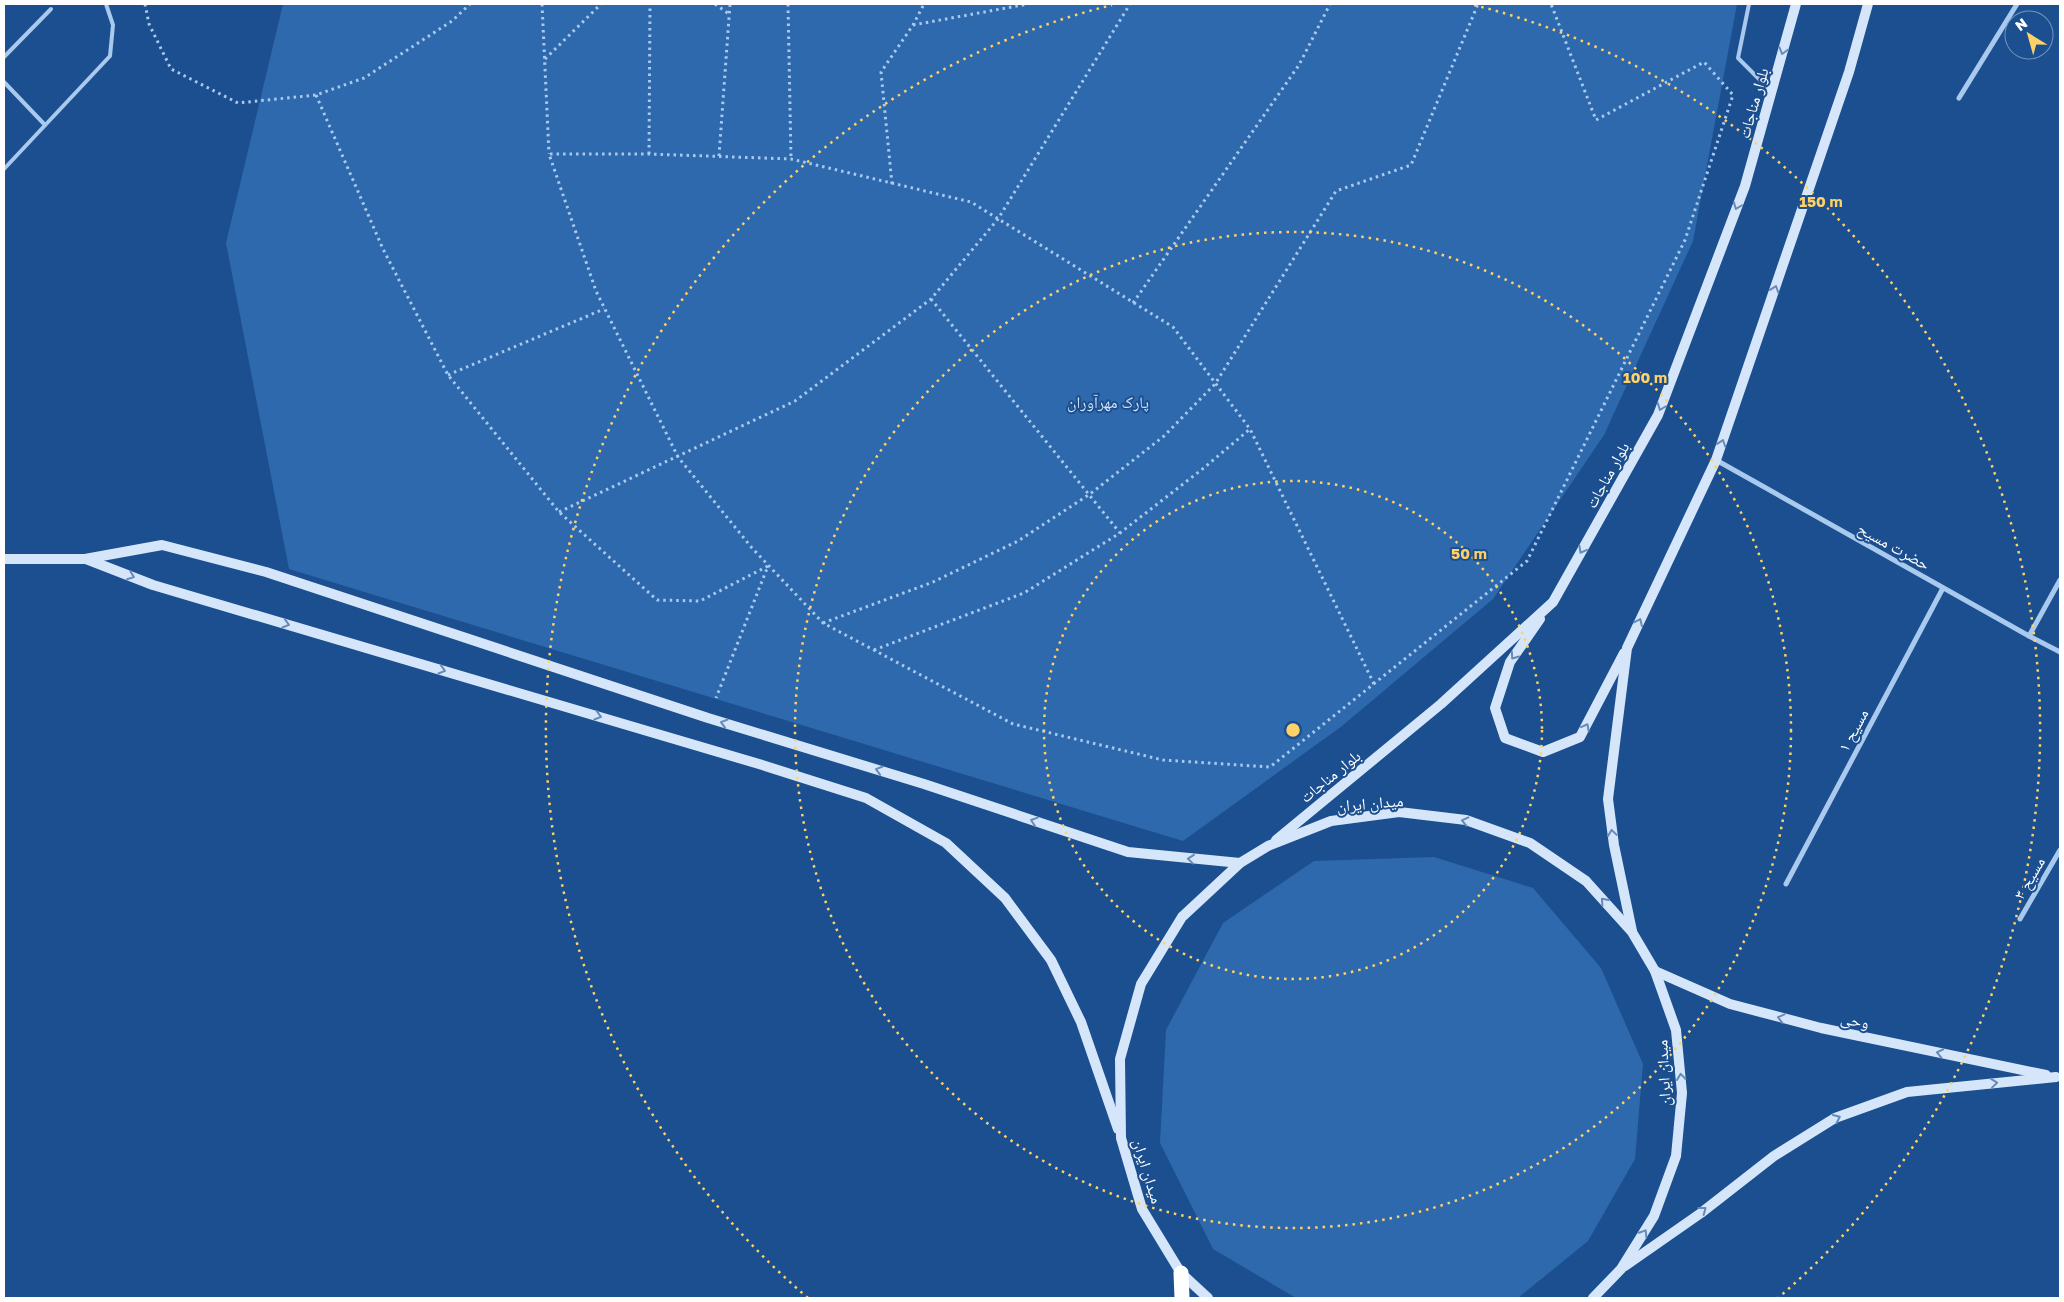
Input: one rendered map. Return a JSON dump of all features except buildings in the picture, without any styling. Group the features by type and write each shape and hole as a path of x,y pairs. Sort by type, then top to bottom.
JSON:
{"highway":[{"path":"1181,1273 1182,1298"}],"main road":[{"name":"بلوار مناجات","path":"1268,846 1441,704 1553,602 1658,415 1745,186 1796,4"},
{"path":"1553,602 1510,662 1495,708 1506,738 1543,752 1580,737 1627,648 1716,460 1849,72 1868,4"},
{"path":"4,559 86,559 162,545 266,572 708,718 924,784 1128,852 1240,863"},
{"path":"86,559 153,585 759,764 866,798 946,842 1005,898 1052,960 1081,1022 1121,1138"},
{"path":"1627,648 1608,799 1614,845 1632,932"},
{"name":"میدان ایران","path":"1208,1298 1181,1273 1142,1209 1121,1138 1120,1059 1141,984 1182,917 1240,863 1268,846 1331,821 1399,812 1466,820 1530,843 1586,881 1632,932 1655,971 1676,1030 1682,1093 1676,1156 1654,1216 1621,1269 1592,1298"},
{"name":"وحی","path":"1655,971 1730,1004 1821,1028 2058,1077"},
{"path":"1621,1269 1701,1213 1774,1156 1835,1118 1907,1092 2058,1077"}],"street":[{"path":"1959,98 2017,4"},
{"name":"حضرت مسیح","path":"1716,460 2060,652"},
{"path":"2029,636 2060,580"},
{"name":"مسیح ۱","path":"1786,884 1943,588"},
{"name":"مسیح ۳","path":"2020,919 2060,850"}],"lane":[{"path":"4,169 110,56 113,25 106,4"},
{"path":"1749,4 1738,58 1771,92"},
{"path":"4,57 52,9"},
{"path":"4,82 46,125"}],"path":[{"path":"144,4 149,24 171,69 238,103 316,95 364,78 452,21 470,4"},
{"path":"542,4 549,154 596,292 678,457 768,566 823,623 1013,724 1163,760 1270,767 1527,561 1685,240 1733,95 1704,62 1596,120 1551,4"},
{"path":"544,59 601,4"},
{"path":"649,154 650,4"},
{"path":"715,4 729,14"},
{"path":"719,156 730,4"},
{"path":"788,4 791,159"},
{"path":"892,184 882,72 913,25 924,4"},
{"path":"913,25 1028,4"},
{"path":"559,512 795,400 931,299 998,218 1130,4"},
{"path":"1133,302 1299,65 1330,4"},
{"path":"823,623 933,582 1018,541 1090,494 1164,436 1215,384 1336,191 1411,165 1478,4"},
{"path":"316,95 383,249 448,375 559,512 657,600 700,601 768,566"},
{"path":"549,154 649,154 791,159 971,202 1173,327 1250,429 1374,684"},
{"path":"931,299 1120,533"},
{"path":"448,375 604,309"},
{"path":"874,650 1024,593 1120,533 1205,467 1250,429"},
{"path":"708,718 768,566"}],"green space":[{"name":"پارک مهرآوران","path":"283,4 1737,4 1693,241 1604,435 1493,599 1342,726 1183,841 289,569 226,243"},
{"path":"1434,857 1533,888 1601,968 1643,1064 1635,1159 1588,1241 1518,1298 1296,1298 1213,1249 1160,1143 1166,1030 1223,923 1314,861"}]}
